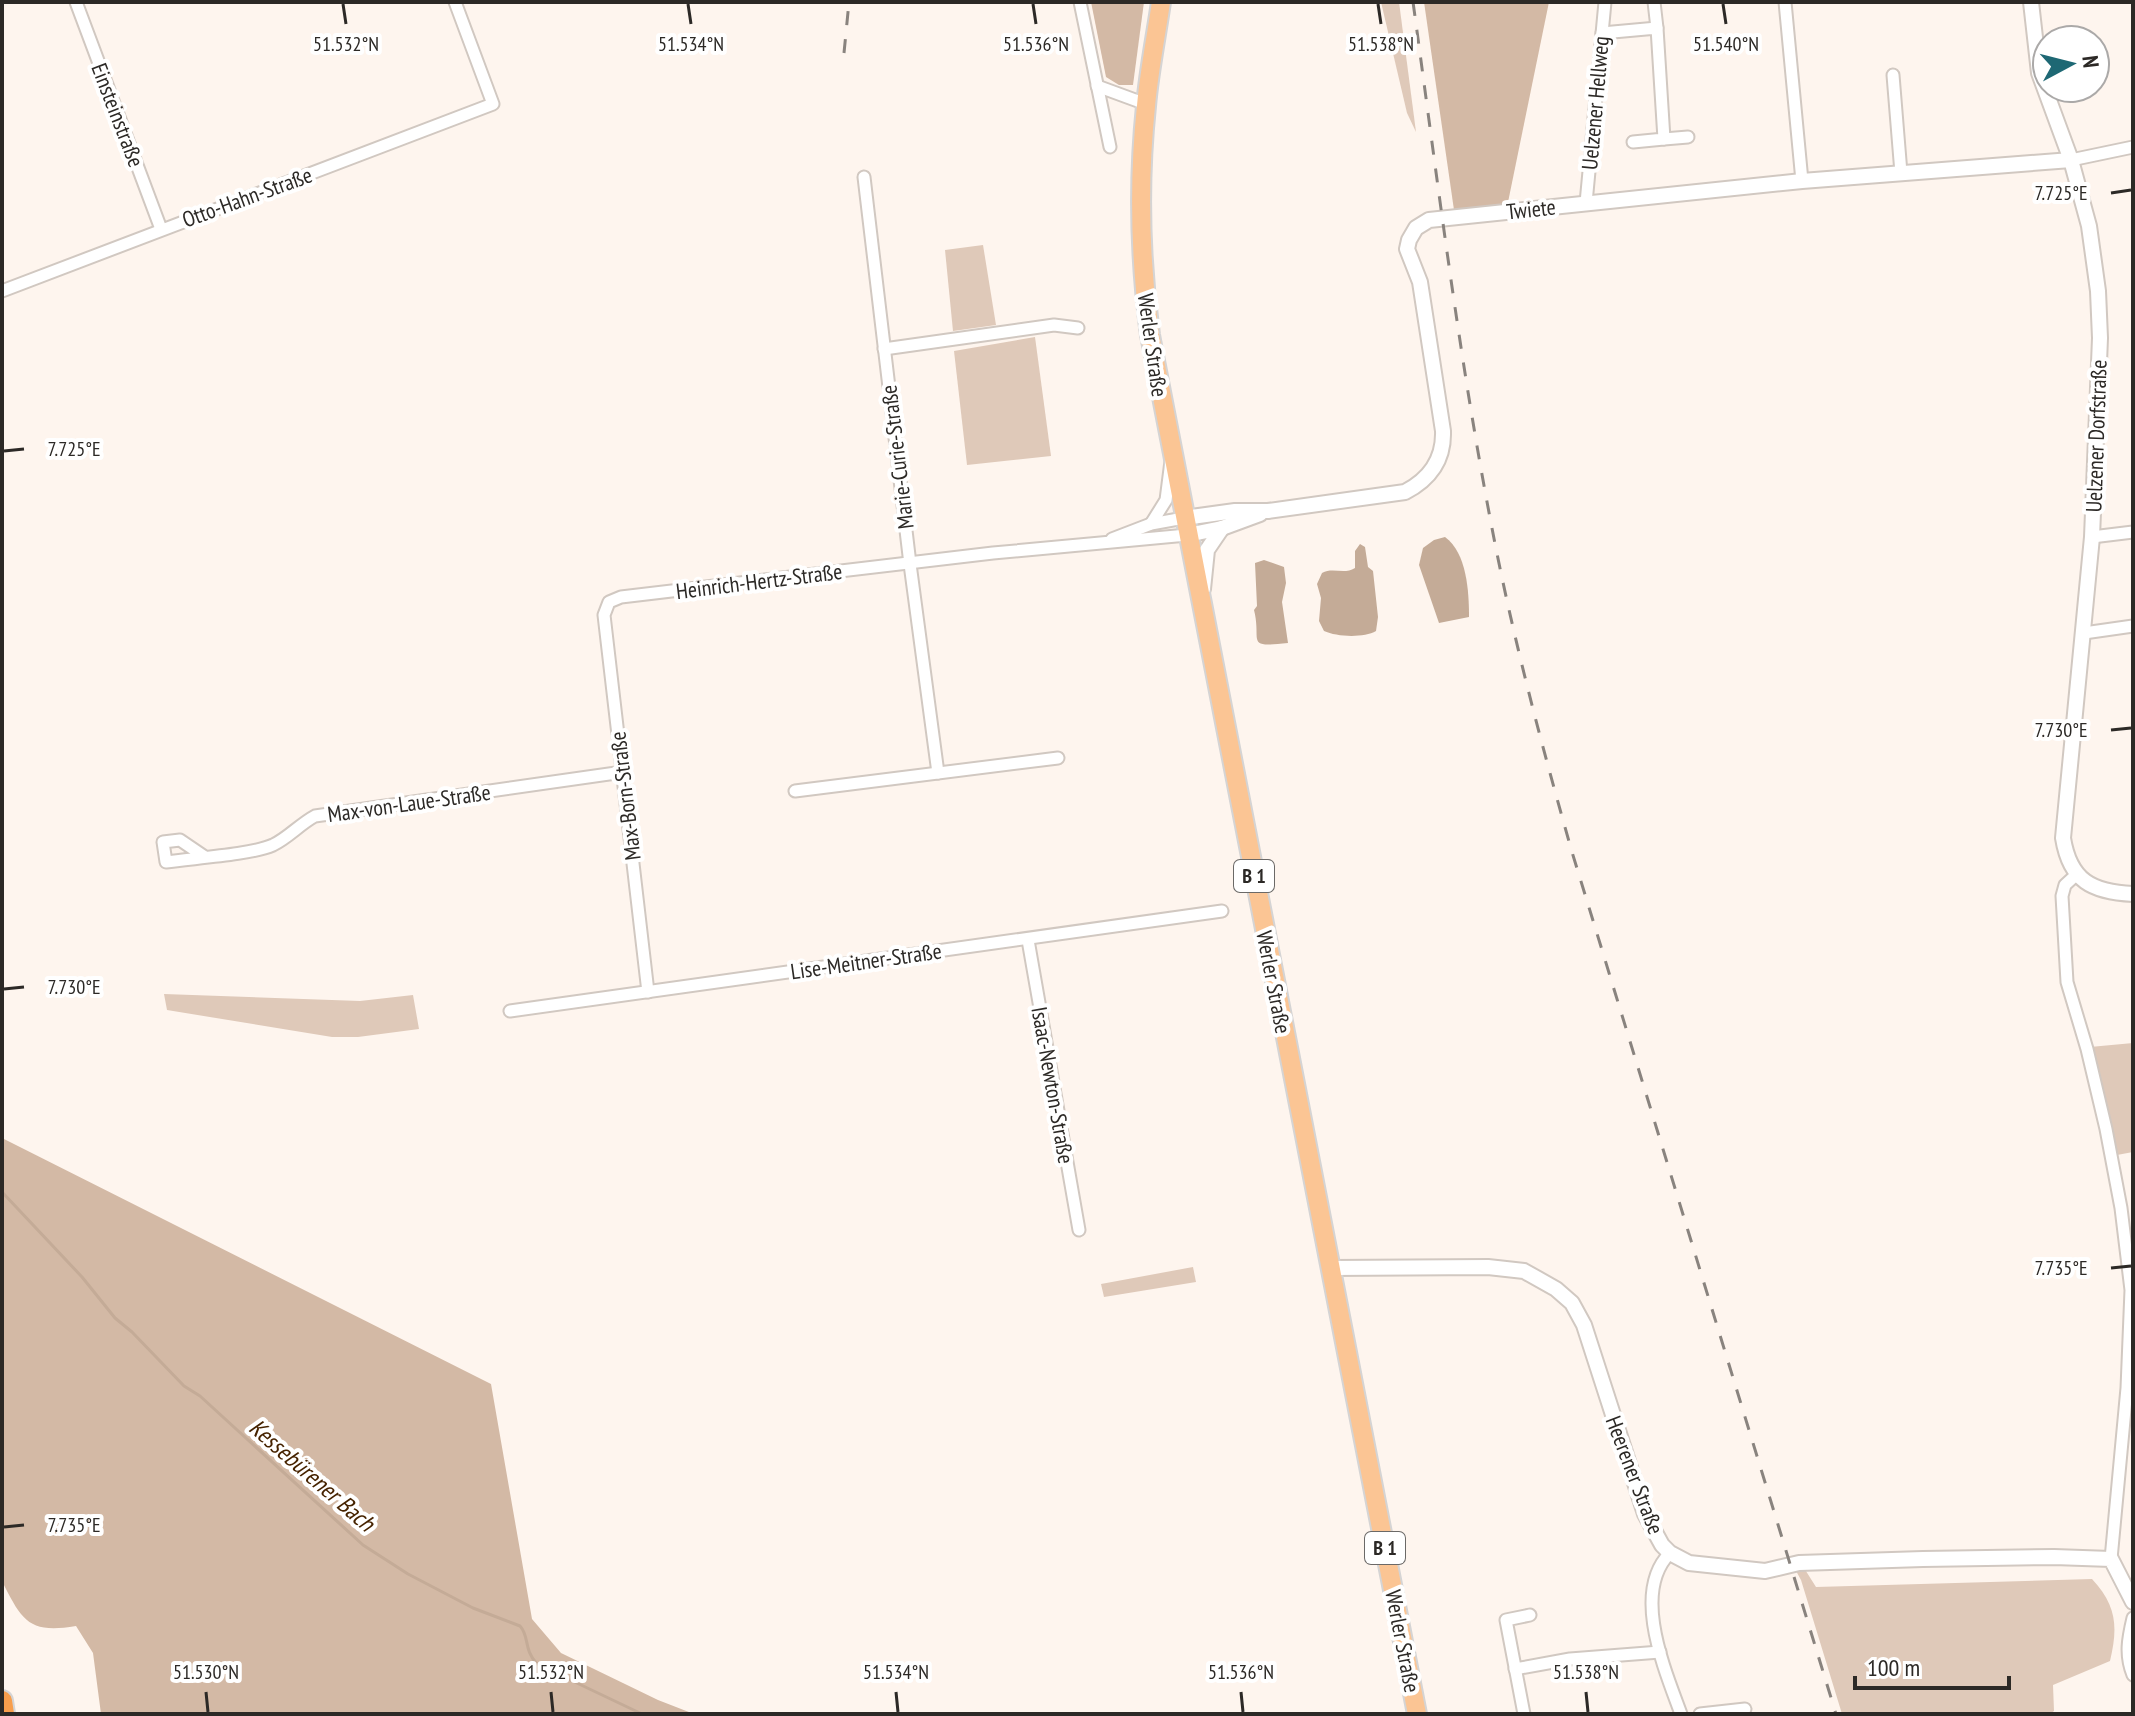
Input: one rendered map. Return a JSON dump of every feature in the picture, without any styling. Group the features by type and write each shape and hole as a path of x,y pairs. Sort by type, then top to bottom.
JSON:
{"highway":[{"path":"2,1701 4,1714"}],"main road":[{"name":"Werler Straße","path":"1161,2 1146,104 1141,176 1141,252 1150,335 1417,1714"}],"street":[{"name":"Einsteinstraße","path":"76,2 161,229"},
{"name":"Otto-Hahn-Straße","path":"2,291 493,104 455,2"},
{"path":"1080,2 1110,147"},
{"name":"Uelzener Hellweg","path":"1586,203 1605,2"},
{"path":"1654,2 1664,139"},
{"path":"1785,2 1802,181"},
{"name":"Uelzener Dorfstraße","path":"2031,2 2039,73 2071,160 2089,226 2098,291 2100,338 2092,537 2063,824 2065,850 2077,874"},
{"path":"1602,33 1657,28"},
{"path":"1893,75 1901,173"},
{"path":"1097,86 1146,104"},
{"path":"1633,142 1688,137"},
{"path":"2071,160 2133,147"},
{"name":"Twiete","path":"1186,527 1244,510 1268,511 1405,492 1416,486 1435,467 1444,444 1443,431 1420,282 1407,249 1416,228 1429,220 1802,181 2071,160"},
{"name":"Marie-Curie-Straße","path":"864,177 910,564"},
{"path":"884,349 1054,325 1078,328"},
{"path":"1151,524 1166,500 1172,459"},
{"name":"Twiete","path":"1186,527 1222,528 1268,511"},
{"name":"Heinrich-Hertz-Straße","path":"1108,541 1151,524 1186,527"},
{"name":"Heinrich-Hertz-Straße","path":"609,602 621,597 1108,541 1130,542 1186,527"},
{"path":"1201,602 1207,550 1222,528"},
{"path":"2092,537 2133,532"},
{"path":"910,564 938,773"},
{"name":"Max-Born-Straße","path":"609,602 604,615 648,992"},
{"path":"2084,633 2133,626"},
{"path":"795,791 1058,758"},
{"name":"Max-von-Laue-Straße","path":"205,857 264,848 315,816 623,772"},
{"path":"2133,894 2102,891 2077,874 2065,885 2062,896 2067,982 2106,1129 2121,1208 2131,1290 2127,1388 2111,1559 2133,1602"},
{"name":"Lise-Meitner-Straße","path":"510,1011 1222,911"},
{"name":"Isaac-Newton-Straße","path":"1028,940 1079,1230"},
{"name":"Heerener Straße","path":"1331,1268 1488,1267 1524,1271 1556,1289 1572,1303 1584,1325 1645,1514 1662,1545 1689,1563 1765,1571 1799,1563 1823,1562 2054,1557 2111,1559"},
{"path":"1670,1553 1660,1565 1653,1588 1653,1617 1660,1652 1681,1714"},
{"path":"1524,1714 1506,1620 1530,1615"},
{"path":"2133,1618 2127,1646 2127,1658 2133,1675"},
{"path":"1515,1669 1570,1659 1660,1652"},
{"path":"1700,1714 1745,1709"}],"shaded area":[{"path":"1091,2 1144,2 1133,85 1119,85 1106,77"},
{"path":"1381,2 1399,2 1416,132 1407,113"},
{"path":"1424,2 1549,2 1506,212 1455,217"},
{"path":"983,245 996,325 953,331 945,250"},
{"path":"1035,337 1051,456 967,465 954,351"},
{"path":"1445,537 1462,563 1469,617 1439,623 1419,565 1423,548"},
{"path":"1360,544 1365,547 1368,567 1373,571 1378,617 1376,631 1350,636 1324,631 1319,621 1321,598 1317,584 1322,573 1355,568 1355,551"},
{"path":"1264,560 1284,567 1286,583 1282,602 1288,643 1265,644 1258,640 1254,610 1257,606 1255,563"},
{"path":"164,994 360,1001 413,995 419,1029 332,1037 167,1010"},
{"path":"2133,1043 2133,1152 2117,1155 2090,1047"},
{"path":"2,1138 491,1384 532,1619 561,1653 694,1714 101,1714 93,1653 76,1626 47,1628 29,1622 15,1606 2,1581"},
{"path":"1193,1267 1196,1282 1104,1297 1101,1284"},
{"path":"1804,1568 1816,1587 2092,1579 2106,1598 2113,1617 2114,1638 2110,1661 2053,1685 2054,1711 2050,1714 1842,1714 1795,1569"}],"waterway":[{"name":"Kessebürener Bach","path":"2,1192 82,1277 115,1318 184,1386 200,1396 363,1545 408,1574 473,1608 520,1626 537,1664 642,1714"}],"railway":[{"path":"844,53 849,2"},
{"path":"1413,2 1468,394 1499,565 1528,688 1572,852 1836,1714"}]}
